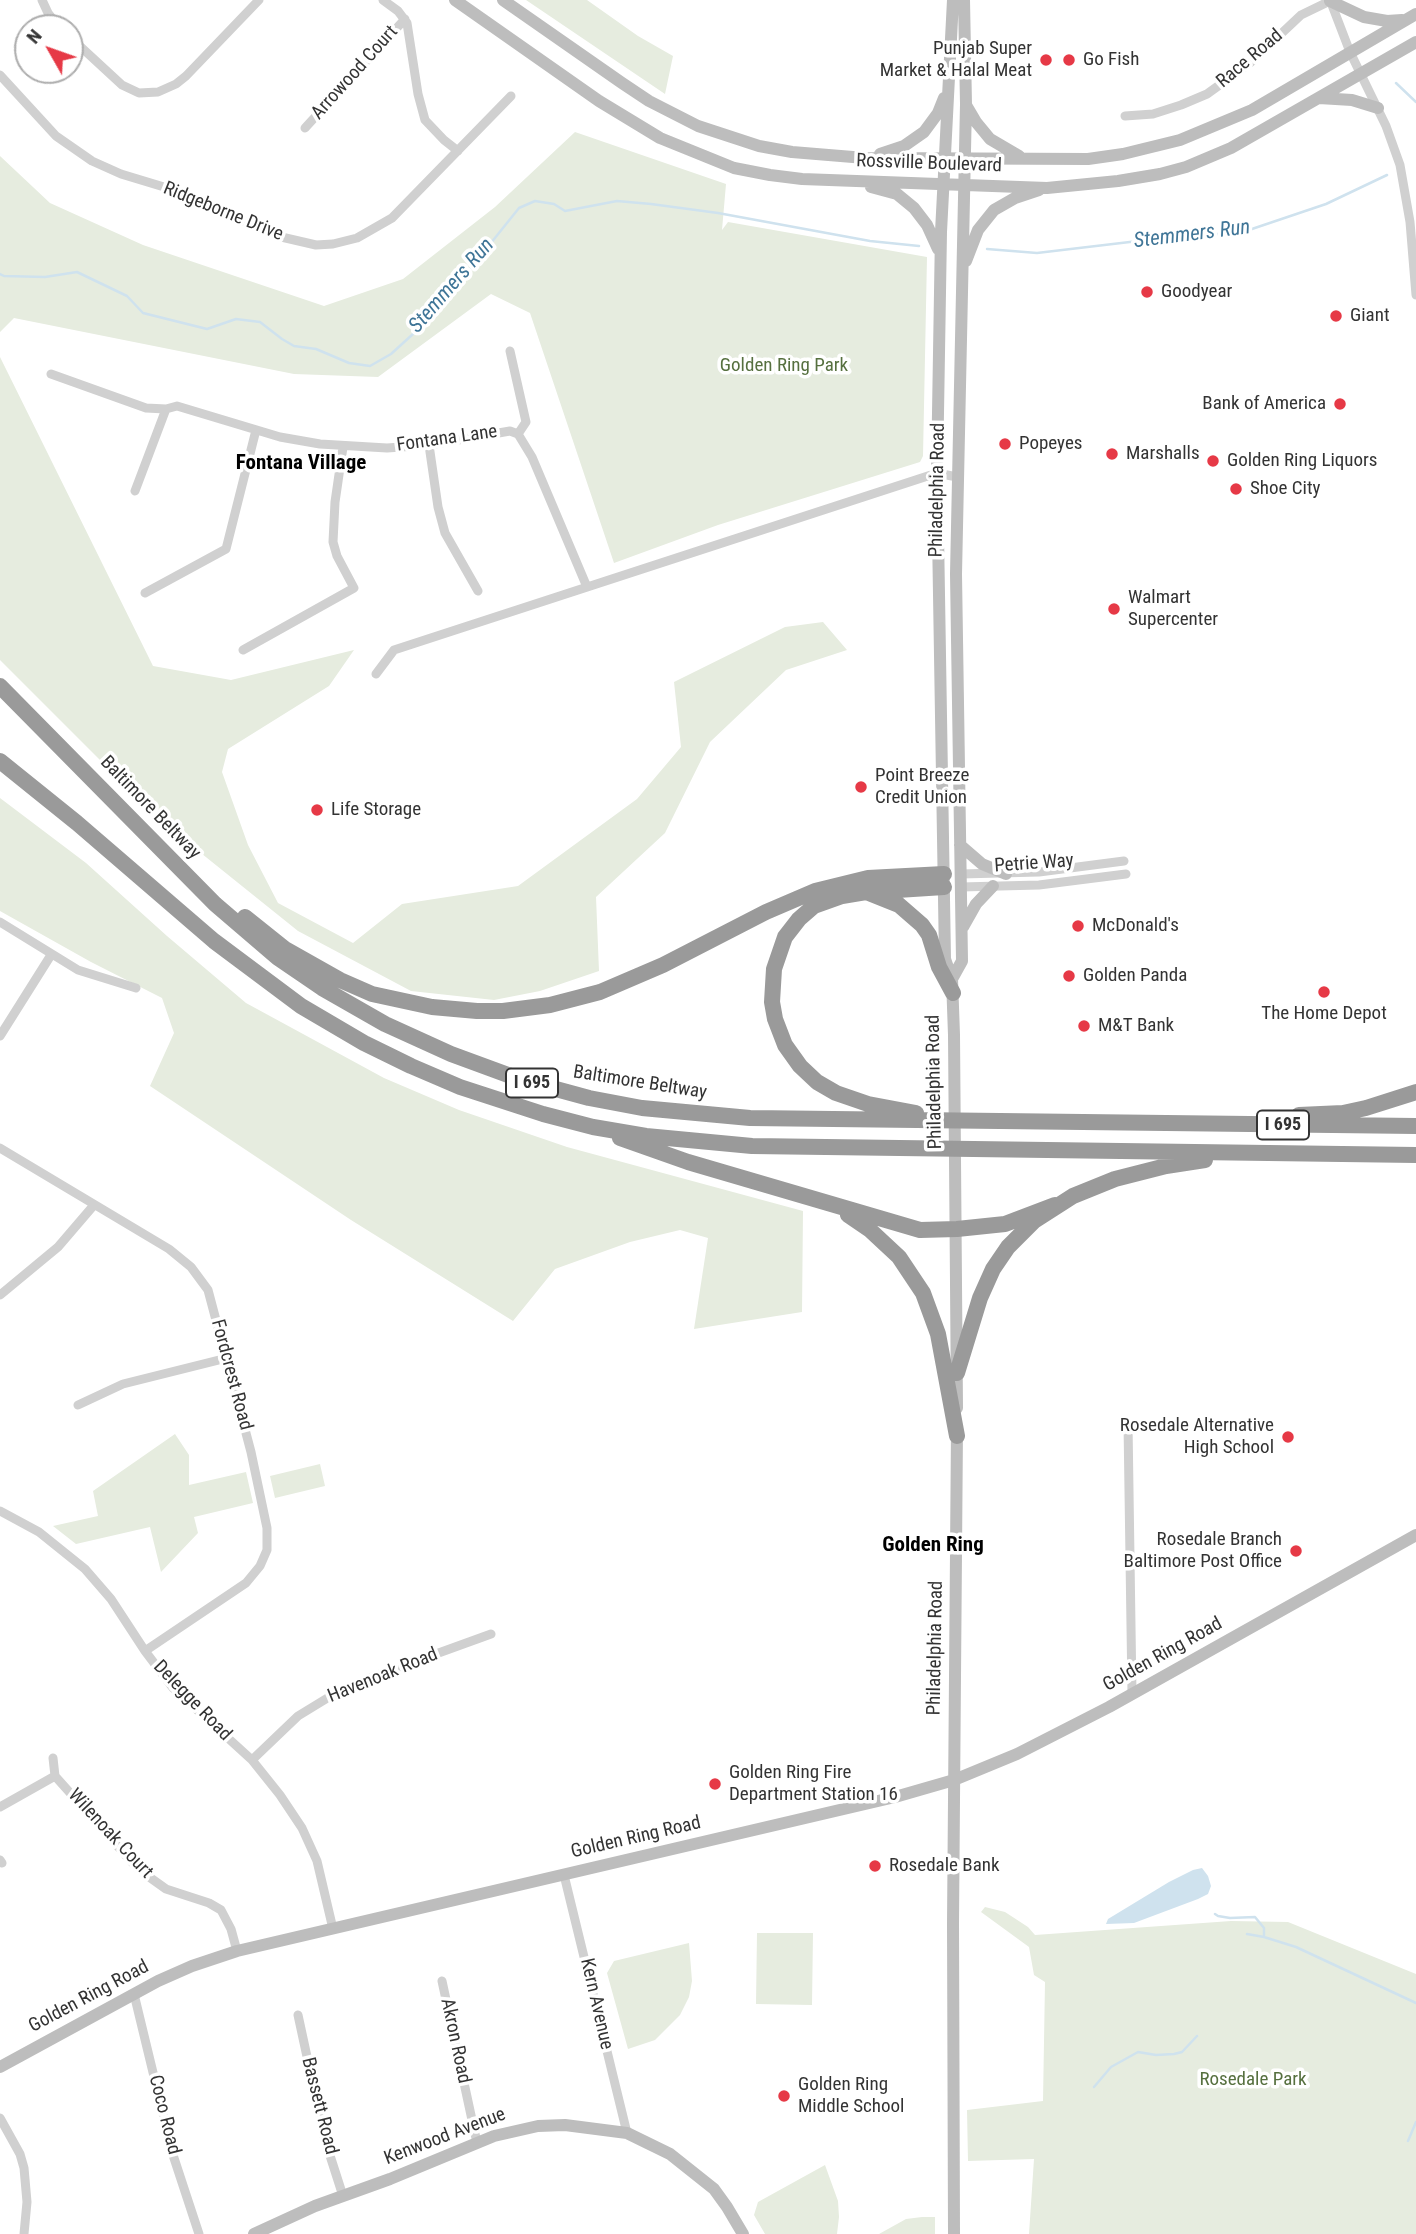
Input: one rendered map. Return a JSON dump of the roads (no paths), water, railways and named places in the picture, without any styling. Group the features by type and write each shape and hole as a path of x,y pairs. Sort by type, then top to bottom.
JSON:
{"highway":[{"name":"Baltimore Beltway","path":"0,686 237,924 278,958 375,1018 418,1039 519,1079 589,1098 687,1114 815,1120 1416,1126"},
{"name":"I 695","path":"0,761 259,977 375,1049 460,1087 509,1105 593,1127 700,1143 752,1146 1416,1155"},
{"path":"172,859 285,949 340,981 372,994 412,1004 477,1011 550,1005 600,992 663,965 766,912 814,891 868,878 953,881"},
{"path":"953,881 842,896 814,906 785,937 774,969 772,1002 779,1032 791,1056 817,1082 836,1093 868,1104 958,1120"},
{"path":"866,892 899,905 922,925 933,945 939,967 953,986"},
{"path":"1172,1123 1343,1113 1416,1092"},
{"path":"593,1127 639,1146 919,1230 1005,1224 1139,1171 1253,1152"},
{"path":"1319,1154 1416,1167"},
{"path":"818,1199 870,1230 899,1257 923,1293 937,1334 957,1436"},
{"path":"957,1373 980,1298 993,1269 1020,1234 1055,1205"}],"main road":[{"name":"Rossville Boulevard","path":"455,0 643,129 707,159 752,172 803,179 1047,188 1136,179 1186,167 1231,148 1416,42"},
{"name":"Rossville Boulevard","path":"503,0 649,101 698,126 759,146 792,152 865,158 1088,159 1123,154 1180,140 1252,110 1411,17"},
{"name":"Philadelphia Road","path":"953,0 940,255 937,473 953,881 962,931 962,961 953,986"},
{"name":"Philadelphia Road","path":"954,2234 957,1187 953,986 945,959 953,881 960,845 957,477 966,104 964,0"},
{"path":"1330,1 1364,17 1387,21 1411,17"},
{"path":"865,158 904,146 924,132 938,113 949,84"},
{"path":"1319,98 1353,100 1378,108"},
{"path":"966,104 990,139 998,146 1026,159"},
{"path":"846,180 891,192 905,200 927,225 940,255"},
{"path":"961,274 978,230 994,210 1015,198 1047,188"},
{"path":"960,845 982,864 1006,874"},
{"path":"962,931 976,904 993,886"},
{"name":"Golden Ring Road","path":"0,2067 185,1969 237,1951 907,1794 954,1780 1017,1754 1132,1694 1416,1535"},
{"name":"Kenwood Avenue","path":"254,2234 295,2214 477,2143 510,2132 551,2125 582,2126 627,2133 670,2154 699,2176 727,2207 743,2234"}],"street":[{"path":"84,50 122,85 139,93 158,92 186,76 259,0"},
{"path":"383,0 405,19 422,113 430,127 458,151"},
{"path":"1330,1 1350,52 1394,146 1405,188 1416,295"},
{"name":"Race Road","path":"1125,116 1153,114 1208,94 1250,63 1301,15 1330,1"},
{"name":"Arrowood Court","path":"305,128 405,19"},
{"name":"Ridgeborne Drive","path":"0,75 56,136 92,161 121,174 164,187 277,236 316,245 333,244 373,230 403,209 511,96"},
{"path":"510,351 526,422 518,435"},
{"name":"Fontana Lane","path":"51,374 146,408 166,409 177,406 299,441 343,447 387,448 429,444 503,431 518,435 532,457 587,587"},
{"path":"135,491 166,409"},
{"path":"145,593 226,550 256,430"},
{"path":"429,444 444,533 478,591"},
{"path":"243,650 354,588 337,556 333,542 335,502 343,447"},
{"path":"376,674 394,650 937,473 957,477"},
{"name":"Petrie Way","path":"953,881 1124,861"},
{"name":"Petrie Way","path":"953,881 993,886 1039,885 1126,874"},
{"path":"0,922 78,970 136,988"},
{"path":"0,1036 51,955"},
{"name":"Fordcrest Road","path":"0,1148 169,1249 198,1274 208,1290 267,1528 267,1550 260,1566 246,1583 145,1651"},
{"path":"0,1295 58,1247 94,1205"},
{"path":"78,1405 123,1384 227,1358"},
{"path":"1128,1423 1132,1694"},
{"name":"Delegge Road","path":"0,1511 39,1532 85,1569 111,1599 145,1651 190,1704 253,1760 292,1811 309,1844 322,1877 333,1929"},
{"name":"Havenoak Road","path":"253,1760 285,1727 327,1697 364,1680 491,1634"},
{"name":"Wilenoak Court","path":"53,1758 55,1776 146,1875 166,1889 209,1903 221,1910 231,1929 237,1951"},
{"path":"0,1807 55,1776"},
{"name":"Kern Avenue","path":"564,1875 627,2133"},
{"name":"Akron Road","path":"442,1981 477,2143"},
{"name":"Coco Road","path":"134,1994 173,2155 199,2234"},
{"name":"Bassett Road","path":"298,2015 325,2140 343,2196"},
{"path":"0,2118 20,2154 24,2168 27,2202 24,2234"}],"water":[{"path":"1202,1868 1211,1886 1208,1894 1134,1923 1106,1924 1108,1919 1169,1882"}],"waterway":[{"path":"1396,83 1416,102"},
{"name":"Stemmers Run","path":"987,249 1037,253 1243,232 1326,204 1387,175"},
{"name":"Stemmers Run","path":"0,274 45,277 77,272 127,296 143,313 207,329 236,319 260,322 294,346 316,349 349,363 370,366 391,354 424,324 519,208 535,201 554,204 565,211 617,201 651,204 718,213 870,241 919,246"},
{"path":"1215,1914 1230,1918 1255,1917 1264,1928 1264,1936"},
{"path":"1247,1934 1296,1947 1416,2003"},
{"path":"1094,2087 1111,2067 1138,2052 1156,2055 1182,2052 1197,2036"},
{"path":"1408,2141 1416,2122"}],"place":[{"name":"Punjab Super Market & Halal Meat","path":"1046,60"},
{"name":"Go Fish","path":"1069,60"},
{"name":"Goodyear","path":"1147,292"},
{"name":"Giant","path":"1336,316"},
{"name":"Bank of America","path":"1340,404"},
{"name":"Popeyes","path":"1005,444"},
{"name":"Marshalls","path":"1112,454"},
{"name":"Golden Ring Liquors","path":"1213,461"},
{"name":"Shoe City","path":"1236,489"},
{"name":"Walmart Supercenter","path":"1114,609"},
{"name":"Point Breeze Credit Union","path":"861,787"},
{"name":"Life Storage","path":"317,810"},
{"name":"McDonald's","path":"1078,926"},
{"name":"Golden Panda","path":"1069,976"},
{"name":"The Home Depot","path":"1324,992"},
{"name":"M&T Bank","path":"1084,1026"},
{"name":"Rosedale Alternative High School","path":"1288,1437"},
{"name":"Rosedale Branch Baltimore Post Office","path":"1296,1551"},
{"name":"Golden Ring Fire Department Station 16","path":"715,1784"},
{"name":"Rosedale Bank","path":"875,1866"},
{"name":"Golden Ring Middle School","path":"784,2096"}],"district":[{"name":"Fontana Village","path":"301,464"},
{"name":"Golden Ring","path":"933,1546"}],"park label":[{"name":"Golden Ring Park","path":"784,366"},
{"name":"Rosedale Park","path":"1253,2080"}]}
